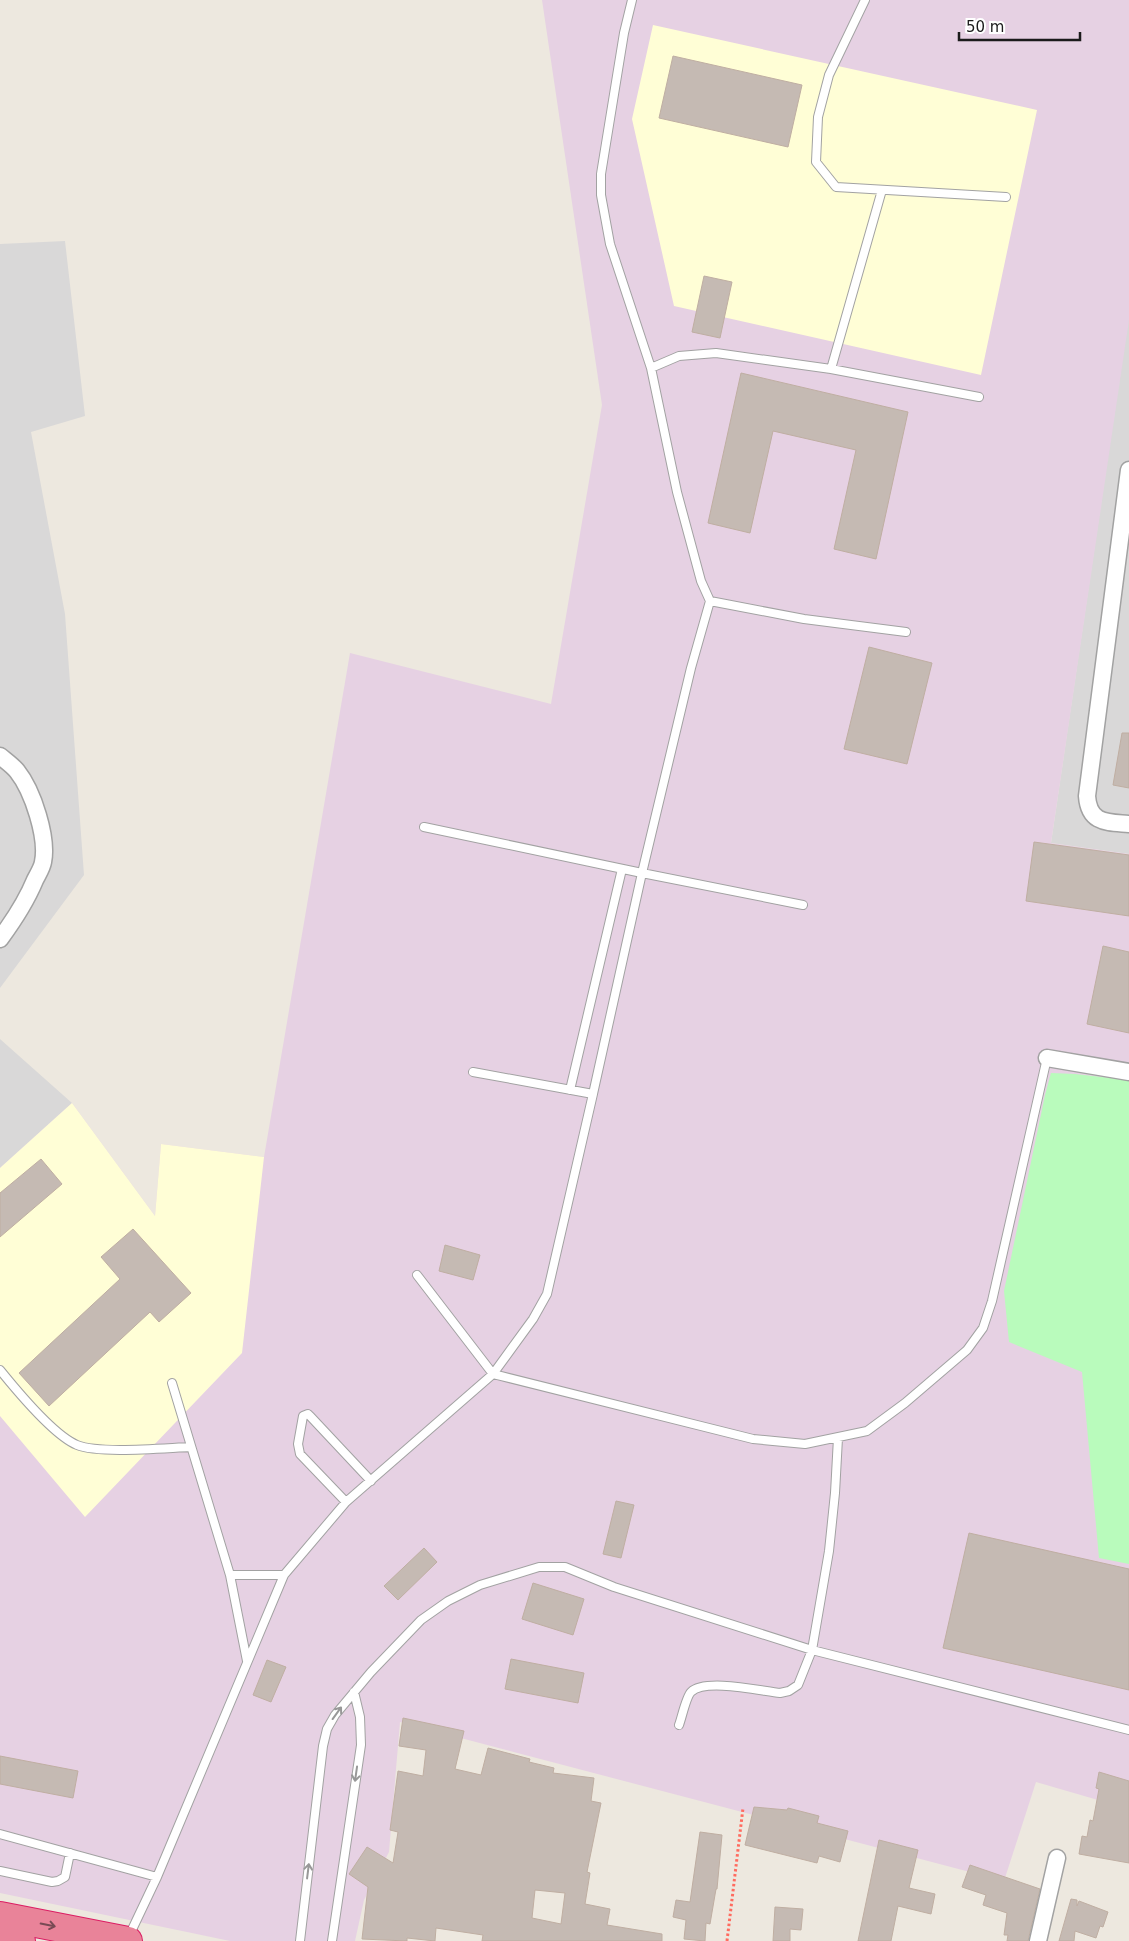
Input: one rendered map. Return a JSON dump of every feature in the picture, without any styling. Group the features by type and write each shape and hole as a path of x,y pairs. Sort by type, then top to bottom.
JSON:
{"highway":[{"path":"0,1916 127,1941"},
{"path":"0,1936 21,1941"}],"street":[{"path":"1129,470 1087,796 1088,806 1096,818 1104,821 1129,824"},
{"path":"0,756 18,772 32,798 42,828 44,845 43,863 29,894 0,939"},
{"path":"1047,1058 1129,1072"},
{"path":"1038,1941 1057,1858"}],"lane":[{"path":"127,1941 157,1877 284,1575 346,1502 493,1374 533,1319 547,1294 642,873 691,668 710,601 701,581 677,492 651,368 610,244 601,188 600,174 619,61 632,0"},
{"path":"865,0 829,75 818,117 816,162 836,187 1006,197"},
{"path":"831,369 882,190"},
{"path":"651,368 678,356 716,353 831,369 979,397"},
{"path":"710,601 804,620 906,632"},
{"path":"424,827 804,905"},
{"path":"570,1090 622,869"},
{"path":"417,1275 493,1374 753,1439 805,1444 867,1431 905,1403 967,1350 983,1328 992,1300 1047,1058"},
{"path":"473,1072 592,1094"},
{"path":"0,1370 24,1399 64,1437 77,1445 97,1449 192,1447"},
{"path":"172,1383 230,1575 247,1662"},
{"path":"346,1502 300,1454 298,1444 303,1416 308,1414 371,1481"},
{"path":"679,1725 690,1692 701,1686 713,1685 780,1693 789,1691 798,1685 812,1650 828,1551 835,1493 838,1438"},
{"path":"300,1941 323,1746 327,1729 335,1716 354,1692 421,1620 448,1601 480,1585 539,1567 565,1567 614,1587 812,1650 1129,1730"},
{"path":"230,1575 284,1575"},
{"path":"332,1941 361,1745 360,1717 354,1692"},
{"path":"0,1834 157,1877"},
{"path":"0,1871 52,1882 58,1881 65,1877 70,1854"}],"path":[{"path":"727,1941 743,1808"}],"shaded area":[{"path":"542,0 1129,0 1129,320 1051,843 1129,854 1129,1809 1036,1782 1004,1881 400,1722 389,1852 364,1900 355,1941 230,1941 0,1893 0,1168 72,1103 155,1216 161,1144 264,1157 350,653 551,704 602,405"},
{"path":"653,25 1037,110 981,375 674,306 632,119"},
{"path":"65,241 85,416 31,432 65,614 84,875 0,988 0,244"},
{"path":"1129,320 1129,854 1051,843"},
{"path":"0,1039 72,1103 0,1168"},
{"path":"72,1103 155,1216 161,1144 264,1157 242,1353 85,1517 0,1416 0,1168"}],"green space":[{"path":"1051,1073 1129,1080 1129,1564 1099,1558 1082,1372 1009,1342 1004,1291"}],"building":[{"path":"673,56 802,85 788,147 659,118"},
{"path":"704,276 732,282 720,338 692,332"},
{"path":"741,373 908,412 876,559 834,549 856,450 773,431 750,533 708,523"},
{"path":"869,647 932,663 907,764 844,749"},
{"path":"1122,733 1129,733 1129,788 1113,785"},
{"path":"1034,842 1129,855 1129,916 1026,901"},
{"path":"1103,946 1129,952 1129,1033 1087,1024"},
{"path":"41,1159 62,1184 0,1237 0,1193"},
{"path":"133,1229 191,1293 159,1322 150,1312 49,1406 19,1373 120,1279 101,1257"},
{"path":"445,1245 480,1255 473,1280 439,1271"},
{"path":"616,1501 634,1505 621,1558 603,1554"},
{"path":"969,1533 1129,1569 1129,1690 943,1648"},
{"path":"424,1548 437,1562 398,1600 384,1586"},
{"path":"533,1583 584,1599 573,1635 522,1619"},
{"path":"511,1659 584,1673 578,1703 505,1689"},
{"path":"267,1660 286,1667 271,1702 253,1695"},
{"path":"403,1718 464,1731 455,1769 481,1775 488,1748 530,1759 529,1762 554,1768 553,1773 594,1778 591,1801 601,1803 587,1872 590,1873 585,1904 610,1909 607,1925 662,1934 662,1941 482,1941 483,1935 436,1928 435,1941 407,1938 407,1941 362,1939 368,1887 349,1874 367,1847 393,1863 398,1832 390,1830 398,1771 423,1776 426,1750 399,1746","holes":["535,1890 565,1893 561,1924 532,1918"]},
{"path":"0,1756 78,1771 73,1798 0,1784"},
{"path":"1099,1772 1129,1781 1129,1863 1079,1854 1082,1836 1087,1837 1090,1820 1093,1821 1099,1789 1096,1788"},
{"path":"754,1807 787,1810 788,1808 819,1816 817,1823 848,1831 840,1862 819,1856 817,1863 745,1845"},
{"path":"700,1832 722,1835 717,1889 710,1924 706,1923 705,1941 684,1939 686,1920 673,1917 676,1900 690,1902"},
{"path":"879,1840 918,1850 909,1888 935,1894 931,1914 898,1906 891,1941 858,1941"},
{"path":"970,1865 1040,1889 1028,1941 1007,1941 1008,1935 1004,1935 1007,1913 983,1905 986,1895 962,1887"},
{"path":"1071,1899 1077,1900 1077,1906 1079,1901 1108,1912 1103,1927 1100,1926 1096,1938 1075,1931 1074,1941 1059,1941"},
{"path":"775,1907 803,1909 801,1930 790,1929 790,1941 773,1941"}]}
